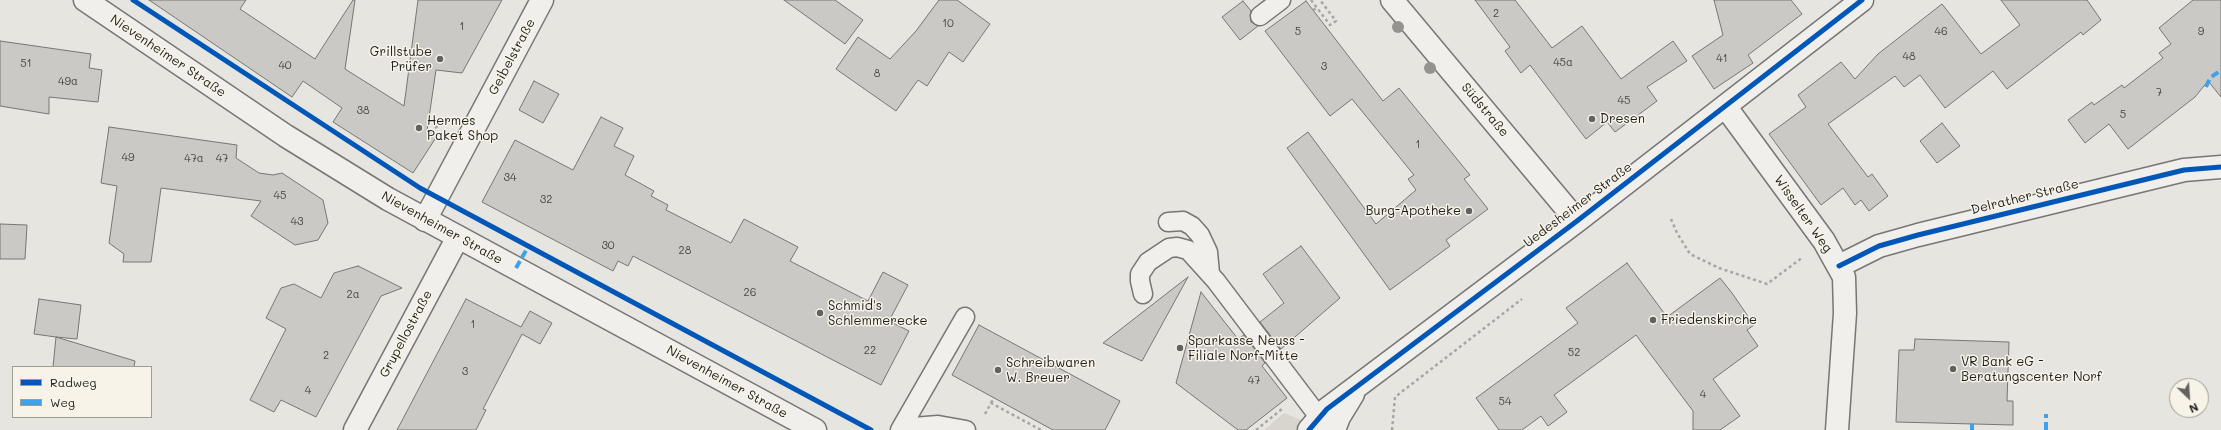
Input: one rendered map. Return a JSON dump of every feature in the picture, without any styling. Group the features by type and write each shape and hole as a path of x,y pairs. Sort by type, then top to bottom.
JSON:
{"street":[{"name":"Nievenheimer Straße","path":"85,0 286,136 388,199 815,430"},
{"name":"Geibelstraße","path":"425,220 542,0"},
{"name":"Südstraße","path":"1392,0 1577,220"},
{"name":"Uedesheimer Straße","path":"1321,426 1339,417 1359,384 1577,220 1862,0"},
{"name":"Wisselter Weg","path":"1725,106 1824,241 1839,266 1844,278 1845,298 1837,430"},
{"name":"Delrather Straße","path":"1839,266 1879,246 1911,237 2184,170 2221,167"},
{"name":"Grupellostraße","path":"355,430 458,237"}],"lane":[{"path":"1260,16 1281,0"},
{"path":"1168,222 1184,221 1196,230 1208,252 1210,273"},
{"path":"1143,294 1140,281 1143,268 1153,257 1169,248 1177,247 1188,250 1210,273 1302,394 1321,426"},
{"path":"901,429 966,317"},
{"path":"901,429 938,425 966,430"}],"path":[{"path":"1310,0 1330,25 1336,20 1320,0"},
{"path":"1313,10 1317,8"},
{"path":"434,128 440,124"},
{"path":"1671,219 1676,234 1690,254 1719,268 1767,284 1824,241"},
{"path":"1392,430 1395,397 1524,298"},
{"path":"1256,430 1302,394"},
{"path":"984,416 994,398"},
{"path":"991,403 1042,430"}],"shaded area":[{"path":"1284,413 1301,420 1297,430 1264,430"}],"building":[{"path":"149,0 246,0 240,9 315,59 353,0 355,0 345,69 404,106 418,0 502,0 462,73 436,70 427,131 437,136 413,173 333,122 342,108 303,81 292,97"},
{"path":"784,0 835,0 863,20 845,44"},
{"path":"939,0 957,0 990,24 963,62 949,52 927,86 918,80 896,111 836,69 858,37 890,59 916,31"},
{"path":"1475,0 1515,0 1552,48 1582,26 1621,79 1673,41 1687,61 1647,87 1657,101 1615,132 1607,122 1586,139 1530,65 1521,73 1505,51 1510,47"},
{"path":"1714,0 1791,0 1802,14 1748,55 1753,63 1714,89 1692,56 1723,35"},
{"path":"2001,0 2087,0 2101,20 2083,35 2081,32 2007,89 1993,71 1945,108 1920,75 1904,87 1895,76 1828,124 1868,177 1872,174 1888,196 1869,211 1861,200 1855,205 1843,188 1821,205 1769,134 1806,107 1798,95 1841,62 1855,79 1878,54 1942,4 1981,54 2020,25"},
{"path":"2193,0 2221,0 2221,97 2208,81 2195,97 2128,149 2109,124 2085,143 2068,120 2092,102 2094,105 2122,85 2124,88 2163,58 2159,53 2171,44 2159,28"},
{"path":"1243,1 1251,11 1251,22 1258,26 1240,40 1222,17"},
{"path":"1306,1 1383,101 1399,88 1470,175 1464,179 1488,209 1446,240 1450,246 1390,290 1287,148 1308,132 1376,224 1416,190 1408,179 1414,175 1352,99 1330,116 1265,31"},
{"path":"0,41 91,54 89,68 102,70 98,102 49,97 49,114 0,106"},
{"path":"534,81 559,94 543,123 519,110"},
{"path":"601,117 623,128 614,146 634,156 625,175 654,191 651,196 668,205 666,210 731,243 744,219 798,247 790,261 868,301 883,272 908,285 889,321 909,331 881,385 633,256 628,266 618,261 613,271 482,202 515,140 573,170"},
{"path":"1942,123 1960,146 1937,163 1920,141"},
{"path":"109,127 237,145 236,158 259,173 273,175 282,173 323,200 328,223 318,240 295,245 251,216 261,201 161,188 151,262 123,262 124,254 109,243 117,186 101,183"},
{"path":"0,224 27,225 25,259 0,259"},
{"path":"1301,246 1340,298 1281,349 1260,322 1284,303 1263,274"},
{"path":"1627,263 1667,317 1720,278 1732,293 1754,325 1747,330 1758,346 1713,379 1740,416 1720,430 1693,430 1693,411 1636,335 1554,395 1567,412 1548,426 1541,416 1522,430 1499,430 1476,398 1578,323 1566,308"},
{"path":"358,266 402,288 381,296 316,417 281,400 274,412 250,400 286,329 266,318 281,288 294,284 321,298 334,273"},
{"path":"1188,277 1142,361 1103,343"},
{"path":"1201,292 1238,339 1244,335 1265,363 1262,366 1287,398 1246,430 1238,430 1176,383"},
{"path":"39,299 81,305 77,339 34,334"},
{"path":"466,299 521,327 530,311 552,323 540,344 522,334 483,409 486,410 476,430 397,430"},
{"path":"979,325 1120,401 1105,430 1053,430 952,375"},
{"path":"56,337 135,361 134,366 53,366"},
{"name":"VR Bank eG - Beratungscenter Norf","path":"1915,339 2009,342 2007,401 2013,401 2013,425 1896,422 1899,350 1914,350"}],"marked path":[{"path":"2206,87 2210,78 2221,70"},
{"path":"516,268 528,247"},
{"path":"2046,414 2046,430"},
{"path":"1972,424 1972,430"}],"cycle path":[{"path":"133,0 420,188 871,430"},
{"path":"1309,430 1327,409 1577,221 1862,0"},
{"path":"1839,266 1879,246 1918,235 2184,170 2221,167"}],"place":[{"name":"Grillstube Prüfer","path":"440,59"},
{"name":"Dresen","path":"1592,119"},
{"name":"Hermes Paket Shop","path":"419,128"},
{"name":"Burg-Apotheke","path":"1469,211"},
{"name":"Schmid's Schlemmerecke","path":"820,313"},
{"name":"Friedenskirche","path":"1653,320"},
{"name":"Sparkasse Neuss - Filiale Norf-Mitte","path":"1180,348"},
{"name":"VR Bank eG - Beratungscenter Norf","path":"1953,369"},
{"name":"Schreibwaren W. Breuer","path":"998,370"}]}
